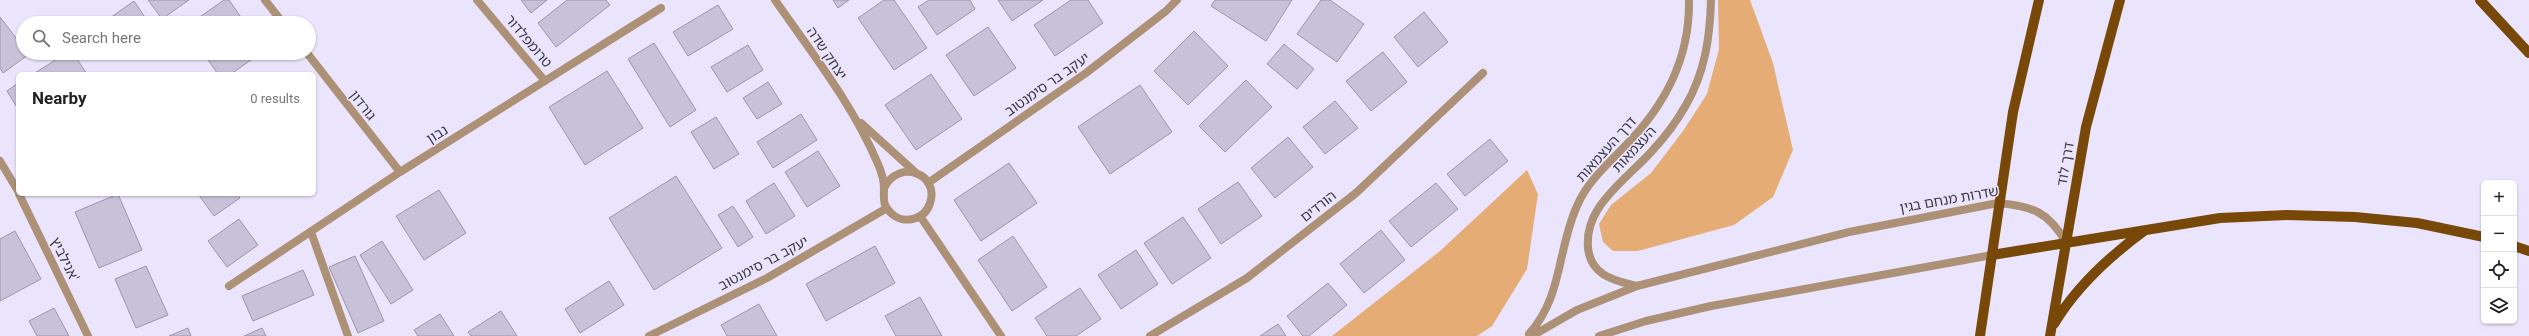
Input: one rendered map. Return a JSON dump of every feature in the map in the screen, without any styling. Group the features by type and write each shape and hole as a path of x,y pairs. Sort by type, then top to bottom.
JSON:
{"main road":[{"path":"1980,336 1998,203 2013,112 2039,0"},
{"name":"דרך לוד","path":"2050,332 2086,127 2120,0"},
{"path":"2480,0 2529,53"},
{"path":"1992,255 2220,218 2287,215 2355,217 2417,223 2481,237"},
{"path":"2050,332 2064,309 2094,274 2120,250 2147,230"},
{"path":"2517,247 2529,251"}],"street":[{"path":"265,0 278,16"},
{"name":"טרומפלדור","path":"477,0 545,81"},
{"name":"יצחק שדה","path":"776,0 858,120 880,171 884,188"},
{"name":"יעקב בר סימנטוב","path":"928,183 1086,73 1166,12 1177,0"},
{"name":"דרך העצמאות","path":"1528,336 1545,315 1552,300 1569,226 1577,204 1601,170 1644,126 1672,84 1687,39 1689,0"},
{"name":"העצמאות","path":"1638,286 1616,281 1595,268 1590,258 1587,242 1598,209 1607,197 1652,151 1686,106 1698,83 1705,58 1710,28 1711,0"},
{"name":"נבון","path":"229,286 400,172 662,8"},
{"name":"גורדון","path":"312,60 400,172"},
{"name":"הורדים","path":"1150,336 1247,278 1356,193 1483,73"},
{"name":"יצחק שדה","path":"858,120 916,173"},
{"path":"0,161 16,188"},
{"path":"900,172 916,173 928,183 932,198 930,205 920,216 913,219 898,218 887,208 883,195 884,188 893,176 900,172"},
{"name":"אנילביץ'","path":"20,196 88,336"},
{"name":"שדרות מנחם בגין","path":"1532,336 1577,310 1638,286 1850,232 1998,203 2020,205 2038,211 2056,225 2066,242"},
{"name":"יעקב בר סימנטוב","path":"649,336 767,278 887,208"},
{"path":"920,216 1001,336"},
{"path":"311,232 348,336"},
{"path":"1599,336 1646,321 1711,306 1992,255"}],"shaded area":[{"path":"1718,0 1750,0 1773,63 1793,150 1773,197 1734,225 1638,251 1613,251 1603,242 1599,224 1611,205 1651,173 1683,131 1707,94 1719,49"},
{"path":"1527,170 1538,194 1527,269 1492,326 1477,336 1332,336 1440,251"}],"building":[{"path":"148,0 189,0 166,16 160,16"},
{"path":"224,0 229,0 240,16 201,16"},
{"path":"521,0 547,0 531,13"},
{"path":"567,0 606,0 610,5 556,47 538,23"},
{"path":"833,0 849,0 838,8"},
{"path":"884,0 894,0 927,48 894,70 858,18"},
{"path":"929,0 970,0 975,9 937,35 918,7"},
{"path":"998,0 1043,0 1012,21"},
{"path":"1071,0 1088,0 1103,23 1055,56 1034,25"},
{"path":"1215,0 1292,0 1266,41 1211,6"},
{"path":"1321,0 1330,0 1364,24 1337,62 1297,34"},
{"path":"134,1 144,16 113,16"},
{"path":"718,5 733,29 688,56 673,32"},
{"path":"1424,12 1448,42 1418,67 1394,37"},
{"path":"0,17 16,38 16,60 21,60 3,73 0,68"},
{"path":"988,27 1016,68 974,96 946,55"},
{"path":"1194,31 1228,66 1188,105 1154,71"},
{"path":"654,43 696,110 670,127 628,59"},
{"path":"1284,44 1314,69 1297,89 1267,64"},
{"path":"748,45 763,70 727,92 711,67"},
{"path":"1383,52 1407,82 1371,111 1346,81"},
{"path":"56,60 78,60 86,72 36,72"},
{"path":"208,60 251,60 234,72 217,72"},
{"path":"607,71 643,128 585,165 549,107"},
{"path":"931,74 962,119 916,150 885,105"},
{"path":"1246,80 1272,107 1225,152 1199,126"},
{"path":"768,82 782,104 757,119 743,98"},
{"path":"16,84 16,106 7,91"},
{"path":"1140,85 1172,132 1110,174 1078,127"},
{"path":"1335,101 1358,128 1325,154 1303,127"},
{"path":"801,114 817,140 773,168 757,142"},
{"path":"716,117 739,154 714,169 691,132"},
{"path":"1288,137 1313,167 1275,198 1251,168"},
{"path":"1490,139 1508,161 1465,196 1447,174"},
{"path":"818,151 840,186 807,207 785,172"},
{"path":"1009,163 1037,203 981,241 954,200"},
{"path":"676,176 722,248 654,290 609,218"},
{"path":"1238,182 1262,216 1221,244 1198,209"},
{"path":"774,183 795,216 766,234 746,201"},
{"path":"1436,183 1458,209 1411,247 1389,221"},
{"path":"439,190 466,233 424,260 396,216"},
{"path":"113,196 119,196 142,250 99,268 75,212"},
{"path":"199,196 238,196 240,198 214,216"},
{"path":"733,206 753,237 738,247 718,215"},
{"path":"1183,217 1211,258 1172,284 1144,243"},
{"path":"239,219 258,245 227,267 208,241"},
{"path":"1381,230 1405,260 1364,293 1340,264"},
{"path":"15,231 41,279 0,301 0,239"},
{"path":"1013,236 1047,287 1012,311 978,260"},
{"path":"382,241 413,290 391,304 360,255"},
{"path":"875,246 895,283 826,321 806,284"},
{"path":"1136,250 1158,284 1121,309 1098,275"},
{"path":"355,256 384,321 358,333 329,267"},
{"path":"146,266 168,315 136,328 115,279"},
{"path":"303,270 314,295 253,321 242,296"},
{"path":"609,281 624,305 580,333 565,309"},
{"path":"1328,283 1347,305 1309,336 1303,336 1287,316"},
{"path":"1080,288 1101,319 1076,336 1047,336 1035,318"},
{"path":"920,297 942,336 896,336 885,316"},
{"path":"759,304 777,336 727,336 721,325"},
{"path":"54,308 69,336 37,336 29,321"},
{"path":"501,311 517,336 471,336 468,332"},
{"path":"440,314 454,336 418,336 414,330"},
{"path":"1278,324 1286,336 1260,336"},
{"path":"188,328 191,336 169,336"},
{"path":"262,328 266,336 244,336"}]}
